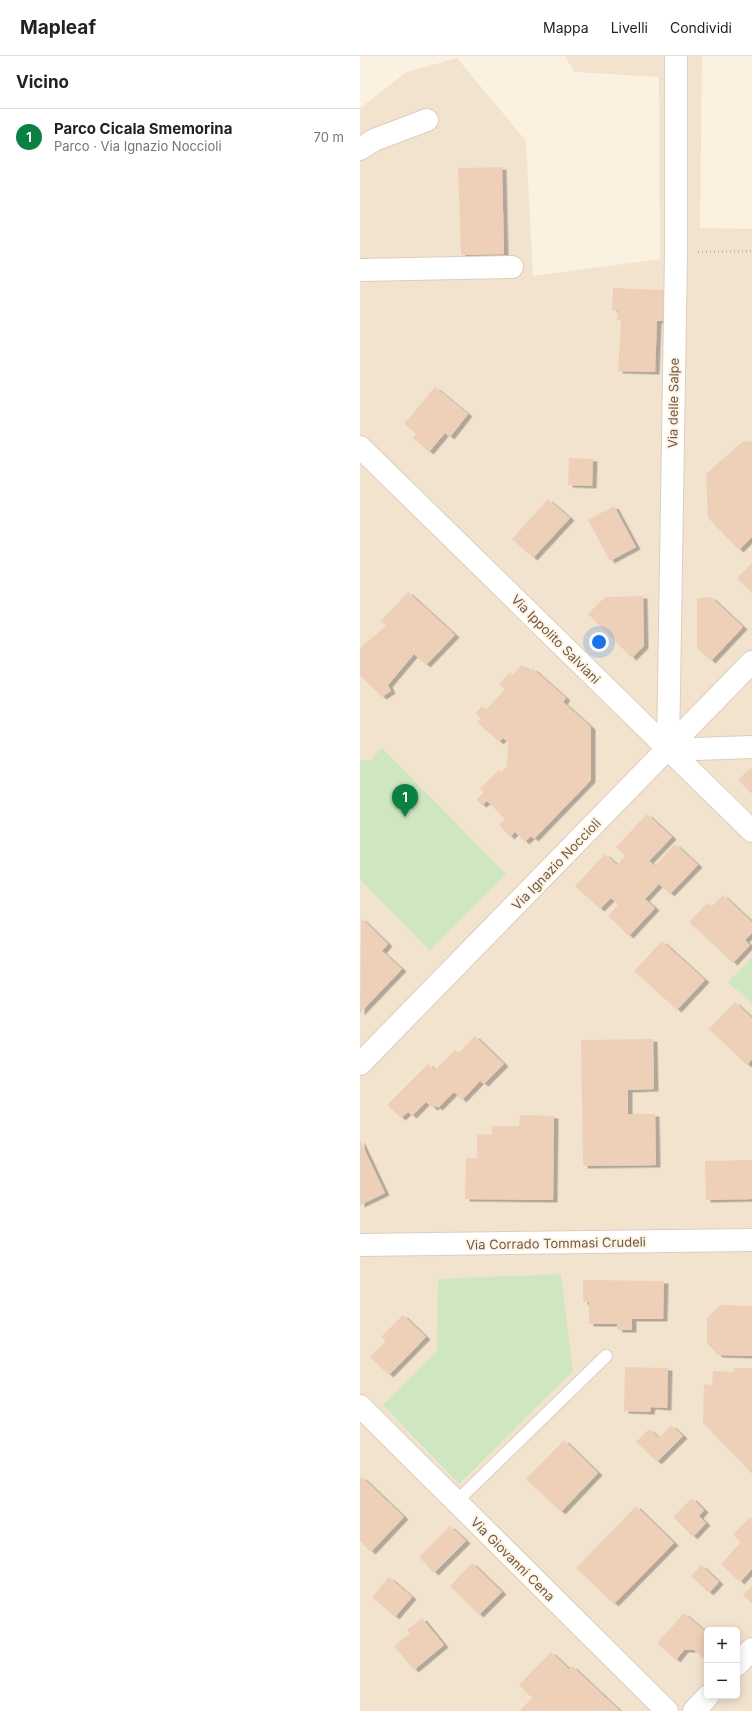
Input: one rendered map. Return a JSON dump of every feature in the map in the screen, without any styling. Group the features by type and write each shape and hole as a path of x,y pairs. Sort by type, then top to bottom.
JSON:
{"street":[{"name":"Via delle Salpe","path":"668,750 676,253 676,56"},
{"path":"360,149 374,140 427,120"},
{"path":"360,270 512,267"},
{"name":"Via Ippolito Salviani","path":"360,447 752,831"},
{"name":"Via Ignazio Noccioli","path":"360,1064 668,750 752,662"},
{"path":"668,750 752,747"},
{"name":"Via Corrado Tommasi Crudeli","path":"360,1245 752,1240"},
{"name":"Via Giovanni Cena","path":"360,1406 667,1711"},
{"path":"739,1663 752,1649"},
{"path":"694,1711 705,1699"}],"lane":[{"path":"456,1502 606,1356"}],"path":[{"path":"676,253 752,251"}],"shaded area":[{"path":"565,56 702,56 700,228 752,229 752,1711 360,1711 360,108 407,72 457,58 526,141 533,276 660,259 659,77 574,72"}],"green space":[{"path":"382,748 506,874 430,951 360,879 360,760 371,760"},
{"path":"752,957 752,1004 728,982"},
{"path":"561,1274 573,1371 459,1484 383,1405 437,1350 438,1279"}],"building":[{"path":"502,167 504,254 461,255 458,168"},
{"path":"613,288 665,290 663,321 657,321 655,372 618,371 621,320 617,320 618,311 612,310"},
{"path":"435,387 468,414 450,437 445,433 429,452 413,438 416,434 404,424"},
{"path":"752,441 752,537 739,550 708,518 706,474 742,442"},
{"path":"569,458 593,459 592,486 568,485"},
{"path":"548,499 570,518 533,558 512,539"},
{"path":"614,506 636,547 610,561 588,520"},
{"path":"752,563 752,593 737,578"},
{"path":"408,592 455,635 426,665 414,654 388,685 391,691 382,697 360,675 360,648 386,626 381,621"},
{"path":"643,596 644,646 632,658 588,614 605,597"},
{"path":"711,597 743,627 711,661 697,648 697,598"},
{"path":"522,665 530,671 532,668 566,698 563,702 591,727 591,780 534,839 531,836 525,842 515,832 510,837 499,825 505,819 487,801 482,805 476,800 484,792 480,789 499,770 501,772 507,766 508,742 503,738 499,742 477,722 481,718 475,713 482,706 486,710 505,689 499,684 510,672 513,675"},
{"path":"752,768 752,794 738,780"},
{"path":"647,814 672,837 649,861 655,866 675,844 698,865 670,894 659,884 645,899 655,908 629,936 608,916 618,905 611,898 600,909 575,886 605,854 617,865 625,856 616,847"},
{"path":"723,895 752,922 752,933 745,940 750,945 733,963 689,922 707,903 711,907"},
{"path":"361,918 388,944 382,951 402,969 360,1013"},
{"path":"662,941 705,980 677,1010 634,971"},
{"path":"735,1002 752,1018 752,1059 747,1065 709,1029"},
{"path":"475,1036 504,1064 484,1084 480,1081 462,1100 454,1092 438,1108 436,1106 433,1108 426,1102 412,1116 408,1112 401,1118 387,1105 428,1064 435,1070 455,1050 459,1053"},
{"path":"653,1039 654,1089 628,1090 628,1114 655,1114 656,1165 583,1166 581,1040"},
{"path":"520,1115 554,1116 553,1200 465,1199 466,1158 477,1158 477,1134 492,1135 492,1126 519,1126"},
{"path":"360,1140 385,1193 360,1205"},
{"path":"752,1160 752,1199 706,1200 705,1161"},
{"path":"583,1280 664,1281 663,1319 632,1319 632,1330 618,1330 617,1324 589,1324 589,1302 583,1302"},
{"path":"720,1305 752,1306 752,1356 718,1355 707,1343 707,1318"},
{"path":"403,1315 426,1337 389,1375 370,1357 386,1341 381,1337"},
{"path":"625,1367 668,1368 667,1408 651,1407 650,1412 624,1411"},
{"path":"734,1368 752,1368 752,1474 703,1423 704,1384 712,1385 713,1371 734,1372"},
{"path":"671,1425 683,1436 657,1462 636,1442 649,1429 659,1438"},
{"path":"564,1440 598,1473 561,1512 526,1479"},
{"path":"362,1477 404,1517 371,1552 360,1541 360,1479"},
{"path":"692,1498 704,1510 699,1516 706,1523 693,1537 673,1517"},
{"path":"636,1506 674,1543 614,1604 576,1568"},
{"path":"750,1517 752,1519 752,1569 740,1582 721,1564 741,1542 733,1535"},
{"path":"450,1526 466,1541 434,1573 419,1557"},
{"path":"472,1563 502,1592 479,1615 450,1586"},
{"path":"701,1565 719,1582 709,1593 691,1576"},
{"path":"389,1577 412,1597 395,1617 372,1597"},
{"path":"752,1586 752,1604 743,1595"},
{"path":"684,1613 704,1630 704,1657 703,1658 694,1650 684,1650 676,1660 657,1643"},
{"path":"422,1618 444,1645 414,1670 394,1646 410,1633 407,1630"},
{"path":"551,1652 569,1669 572,1666 620,1711 521,1711 520,1710 532,1698 519,1685"}],"place":[{"name":"Parco Cicala Smemorina","path":"405,817"}]}
